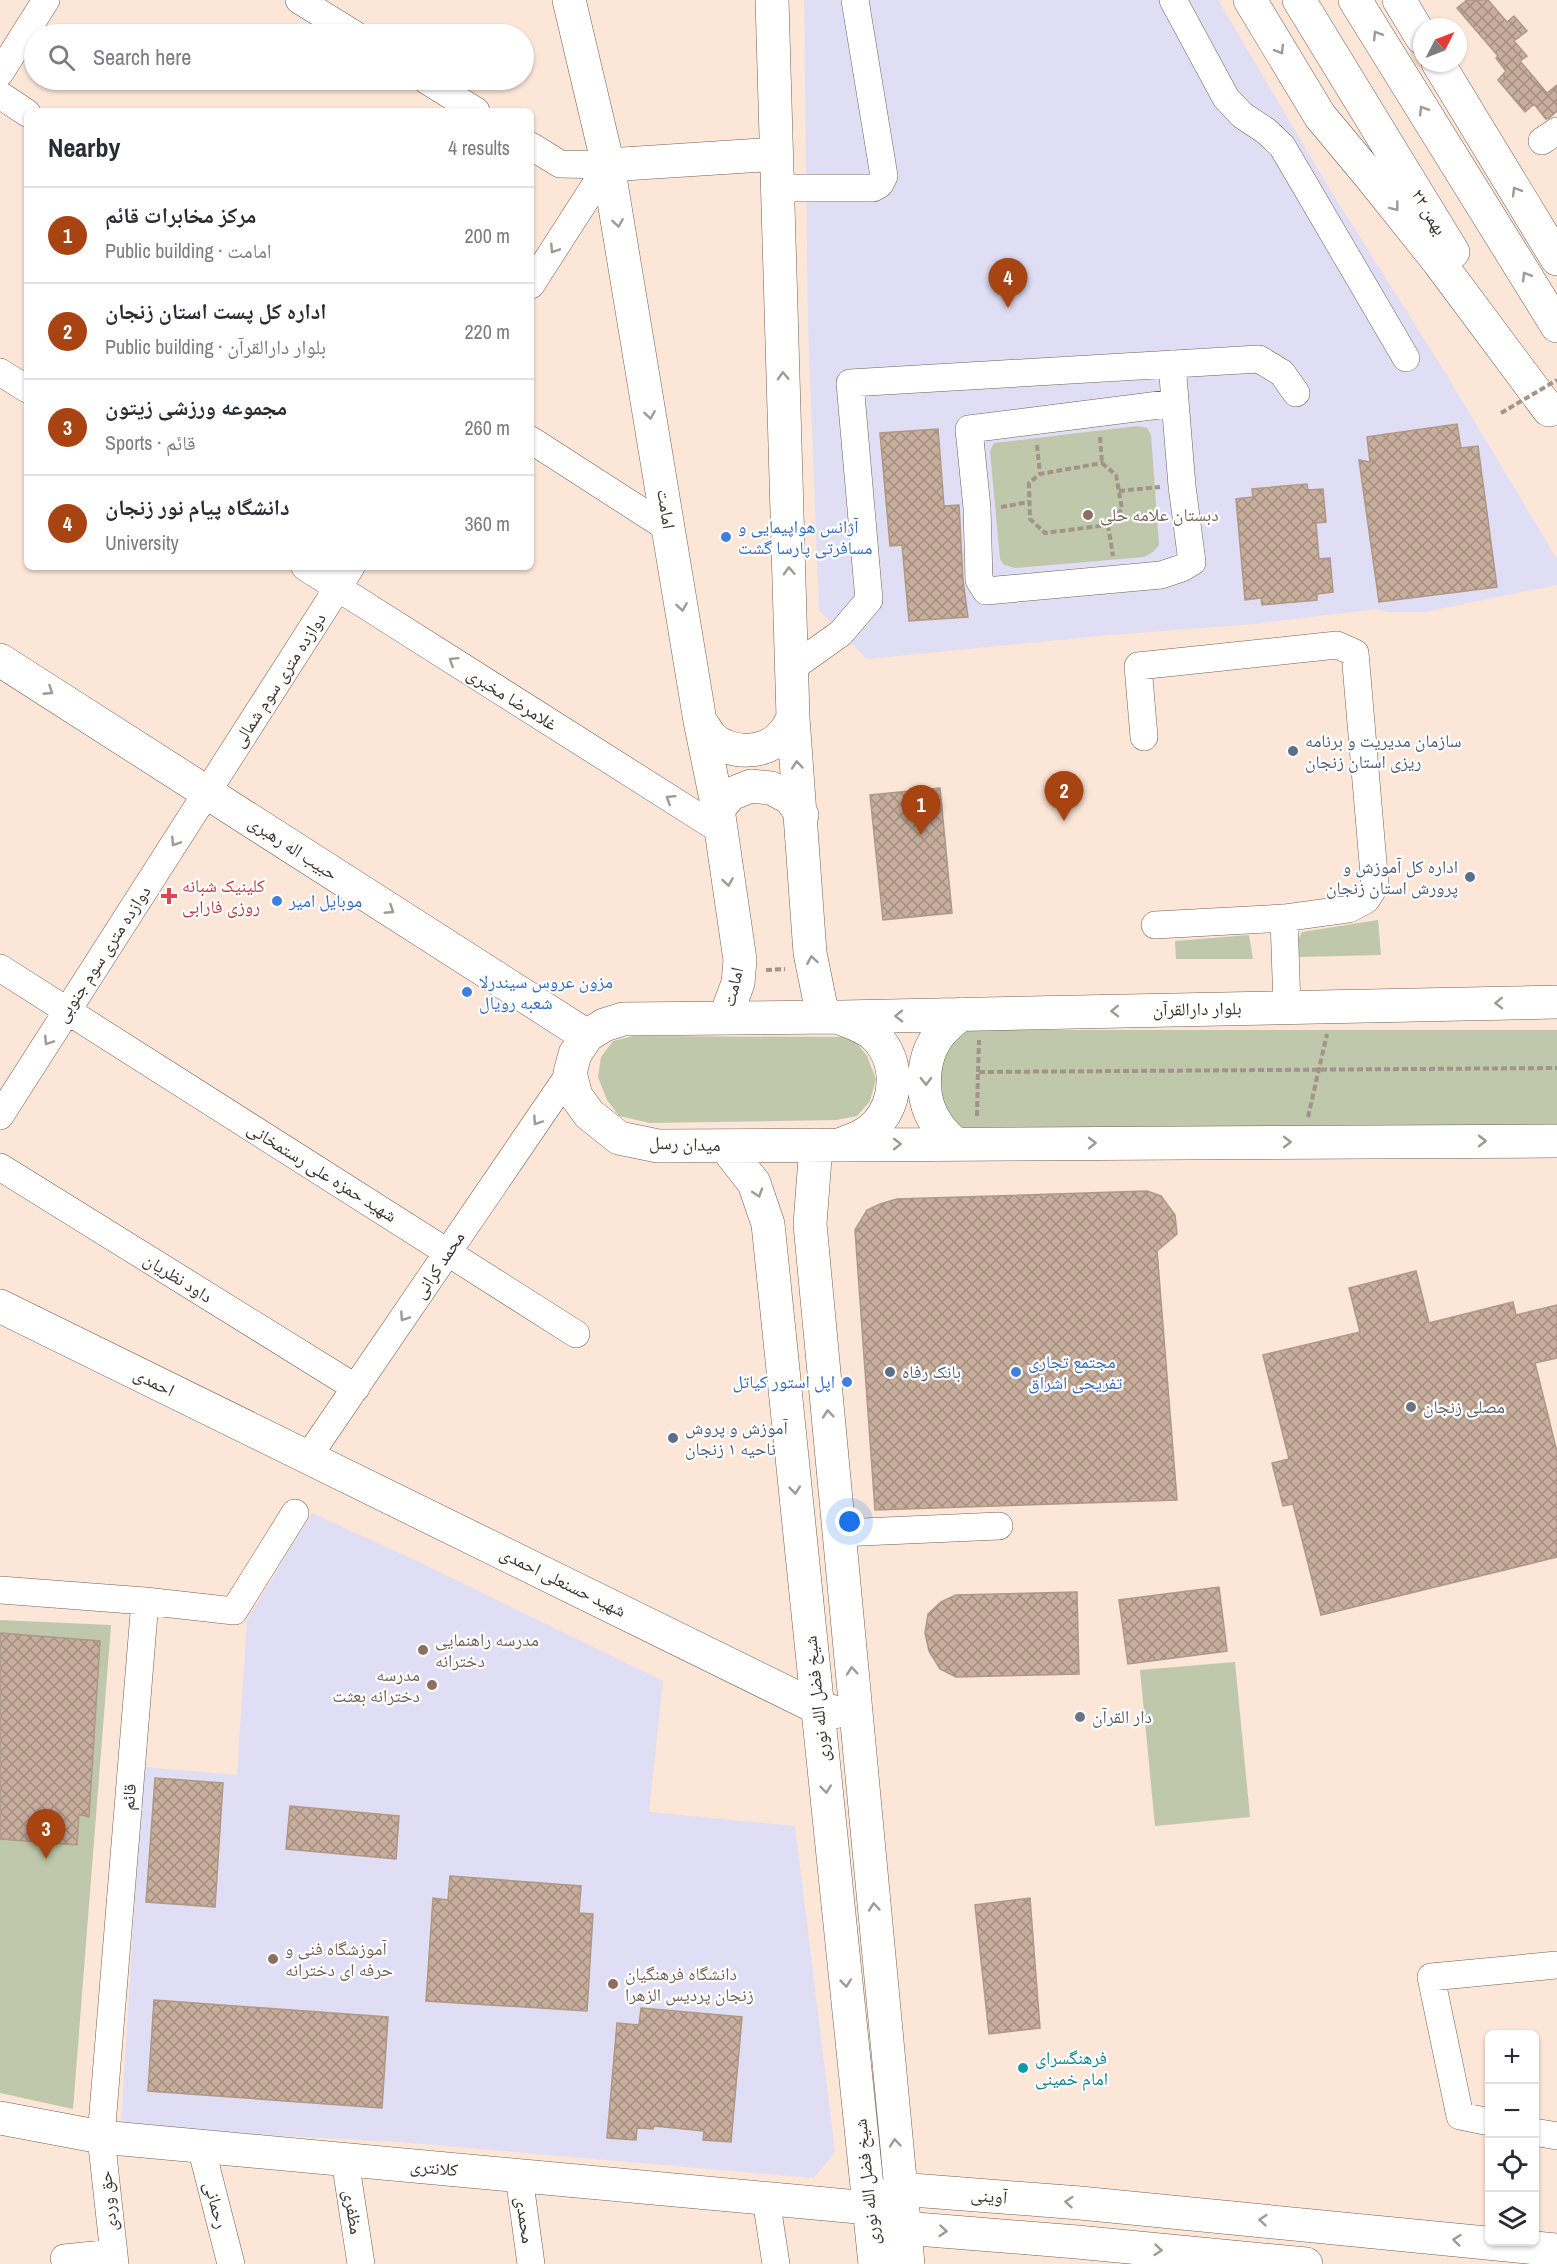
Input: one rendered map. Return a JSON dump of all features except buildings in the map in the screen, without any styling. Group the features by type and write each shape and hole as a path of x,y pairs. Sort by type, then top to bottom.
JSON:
{"main road":[{"name":"امامت","path":"569,0 608,165 737,934 738,984 725,1018"},
{"path":"772,0 793,718 813,966 830,1017"},
{"path":"1250,0 1320,116 1554,405"},
{"name":"۲۲ بهمن","path":"1299,0 1554,405"},
{"path":"1355,0 1557,326"},
{"path":"1399,0 1413,23"},
{"path":"1443,72 1557,259"},
{"path":"608,165 777,154"},
{"name":"حبیب اله رهبری","path":"0,660 587,1036"},
{"path":"700,721 712,737 728,748 747,751 767,746 783,735 793,718"},
{"path":"719,820 731,794 751,786 771,788 790,798 802,815"},
{"name":"بلوار دارالقرآن","path":"830,1017 1557,1002"},
{"path":"961,1014 942,1031 929,1053 924,1077 927,1103 938,1126 966,1144"},
{"name":"میدان رسل","path":"570,1073 576,1096 589,1114 620,1138 658,1146 827,1145 858,1138 875,1127 887,1110 893,1091 893,1070 886,1051 874,1034 861,1026 830,1017 623,1019 604,1025 587,1036"},
{"path":"570,1073 575,1054 587,1036"},
{"path":"827,1145 1557,1141"},
{"name":"شیخ فضل الله نوری","path":"827,1145 810,1224 899,2189 908,2264"},
{"name":"شیخ فضل الله نوری","path":"725,1146 754,1183 768,1224 875,2264"},
{"name":"احمدی","path":"0,1306 308,1457"},
{"name":"شهید حسنعلی احمدی","path":"308,1457 818,1708 856,1717"},
{"name":"کلانتری","path":"0,2118 101,2137 869,2208"},
{"path":"899,2189 869,2208 904,2228 1113,2255 1306,2264"},
{"name":"آوینی","path":"899,2189 1080,2203 1557,2250"}],"street":[{"path":"31,24 46,0"},
{"path":"299,0 338,24"},
{"path":"778,188 873,188 880,184 884,176 855,0"},
{"path":"1173,0 1226,98 1242,115 1266,130 1282,146 1406,357"},
{"path":"0,73 24,35"},
{"path":"442,90 471,108"},
{"path":"0,95 24,110"},
{"path":"534,148 560,164 608,165"},
{"path":"534,280 608,165"},
{"path":"792,668 841,633 869,600 850,383 1260,359 1282,373 1296,393"},
{"path":"1172,364 1182,486 1192,562 1161,575 986,591 979,580 977,508 969,429 1175,403"},
{"path":"0,372 24,387"},
{"path":"534,442 669,529"},
{"name":"غلامرضا مخبری","path":"317,570 344,577 719,820"},
{"name":"دوازده متری سوم شمالی","path":"207,792 344,577"},
{"path":"1144,737 1138,666 1336,645 1355,653 1375,886 1366,900 1349,909 1284,918 1155,925"},
{"name":"دوازده متری سوم جنوبی","path":"0,1116 207,792"},
{"path":"1284,918 1287,1007"},
{"name":"شهید حمزه علی رستمخانی","path":"0,968 576,1334"},
{"name":"محمد کرانی","path":"308,1457 570,1073"},
{"name":"داود نظریان","path":"0,1167 356,1388"},
{"path":"0,1590 145,1601 234,1611 296,1513"},
{"path":"839,1533 999,1526"},
{"name":"قائم","path":"101,2137 145,1601"},
{"path":"1485,2121 1460,2116 1431,1977 1557,1965"},
{"path":"1539,2133 1557,2136"},
{"name":"حق وردی","path":"101,2137 115,2258"},
{"name":"رحمانی","path":"201,2147 231,2264"},
{"name":"مظفری","path":"345,2160 361,2264"},
{"name":"محمدی","path":"519,2176 531,2264"},
{"path":"766,2199 776,2264"},
{"path":"64,2258 115,2258"}],"path":[{"path":"1502,413 1554,405"},
{"path":"1101,463 1116,475 1119,491 1122,509 1108,525 1046,532 1030,519 1029,483 1040,474 1101,463"},
{"path":"1119,491 1182,486"},
{"path":"1108,525 1114,560"},
{"path":"739,972 813,966"},
{"path":"1303,1142 1332,1006"},
{"path":"966,1144 978,1072 1557,1068"}],"shaded area":[{"path":"804,0 1218,0 1329,188 1446,374 1557,559 1557,585 1425,612 1387,612 1377,609 1253,624 1110,635 867,659 819,610 808,328"},
{"path":"312,1513 421,1563 663,1681 649,1812 795,1826 835,2152 814,2178 400,2142 121,2127 143,1767 237,1775 247,1620"}],"green space":[{"path":"1137,426 1147,428 1151,435 1159,545 1153,552 1144,557 1015,568 1004,565 1000,559 990,451 994,443"},
{"path":"1378,920 1381,955 1299,957 1298,940 1302,932"},
{"path":"1249,935 1253,959 1176,959 1175,941"},
{"path":"965,1030 1557,1030 1557,1125 959,1131 942,1112 937,1071 951,1038"},
{"path":"633,1036 841,1037 856,1042 867,1056 876,1079 870,1101 857,1116 836,1120 650,1123 619,1116 607,1100 598,1077 601,1057 613,1041"},
{"path":"0,1620 111,1625 73,2109 0,2093"},
{"path":"1235,1662 1250,1817 1155,1826 1140,1670"}],"place":[{"name":"دانشگاه پیام نور زنجان","path":"1008,308"},
{"name":"دبستان علامه حلی","path":"1088,515"},
{"name":"آژانس هواپیمایی و مسافرتی پارسا گشت","path":"726,537"},
{"name":"سازمان مدیریت و برنامه ریزی استان زنجان","path":"1293,751"},
{"name":"اداره کل پست استان زنجان","path":"1064,821"},
{"name":"مرکز مخابرات قائم","path":"921,835"},
{"name":"اداره کل آموزش و پرورش استان زنجان","path":"1470,877"},
{"name":"کلینیک شبانه روزی فارابی","path":"169,896"},
{"name":"موبایل امیر","path":"277,901"},
{"name":"مزون عروس سیندرلا شعبه رویال","path":"467,992"},
{"name":"بانک رفاه","path":"890,1372"},
{"name":"مجتمع تجاری تفریحی اشراق","path":"1016,1372"},
{"name":"اپل استور کیاتل","path":"847,1382"},
{"name":"مصلی زنجان","path":"1411,1407"},
{"name":"آموزش و پروش ناحیه ۱ زنجان","path":"673,1438"},
{"name":"مدرسه راهنمایی دخترانه","path":"423,1650"},
{"name":"مدرسه دخترانه بعثت","path":"432,1685"},
{"name":"دار القرآن","path":"1080,1717"},
{"name":"مجموعه ورزشی زیتون","path":"46,1859"},
{"name":"آموزشگاه فنی و حرفه ای دخترانه","path":"273,1959"},
{"name":"دانشگاه فرهنگیان زنجان پردیس الزهرا","path":"613,1984"},
{"name":"فرهنگسرای امام خمینی","path":"1023,2068"}]}
